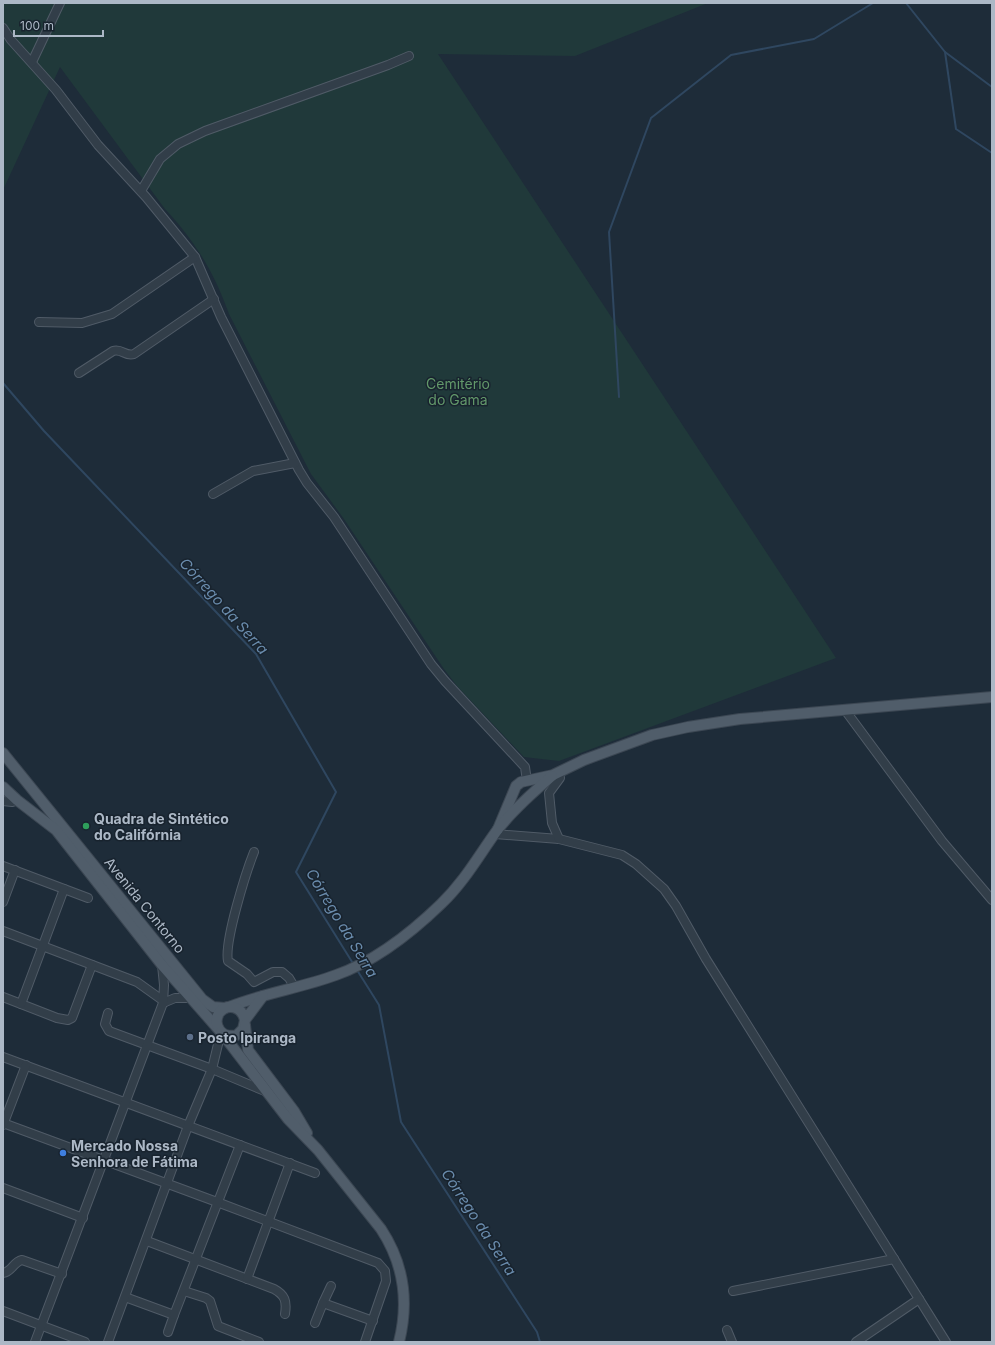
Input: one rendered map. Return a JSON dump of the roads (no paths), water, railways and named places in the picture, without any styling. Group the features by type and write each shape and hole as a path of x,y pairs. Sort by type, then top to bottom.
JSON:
{"main road":[{"path":"263,996 245,1022 241,1032 233,1036 220,1031 217,1017 227,1007 263,996 295,988 337,975 355,967 406,936 442,904 461,882 497,832 527,797 556,774 584,760 621,745 652,735 740,718 992,697"},
{"name":"Avenida Contorno","path":"3,753 202,999 213,1006 227,1007"},
{"path":"497,832 516,786 527,781 556,774"},
{"path":"527,781 531,787 527,797"},
{"path":"17,800 28,794 27,782"},
{"name":"Avenida Contorno","path":"3,787 17,800 56,830 162,965 220,1031 288,1119 318,1150 381,1229 395,1254 400,1268 405,1308 399,1342"},
{"path":"514,791 516,797 527,797"},
{"path":"227,1007 233,1007 242,1011 245,1022"},
{"name":"Avenida Contorno","path":"245,1022 248,1050 294,1111 318,1150"}],"street":[{"path":"32,62 60,3"},
{"path":"3,28 11,40 56,90 98,145 141,191 195,257 214,299 306,483 334,517 431,664 445,682 525,767 527,781"},
{"path":"141,191 160,159 178,144 205,131 388,66 409,56"},
{"path":"39,322 82,323 112,314 195,257"},
{"path":"79,373 113,350 119,350 130,355 140,351 214,299"},
{"path":"213,494 253,471 295,463"},
{"path":"844,710 942,841 992,900"},
{"path":"556,774 560,778 549,793 552,823 559,839"},
{"path":"3,801 12,802 17,800"},
{"path":"497,832 559,839 622,856 646,873 664,889 946,1342"},
{"path":"254,852 248,866 233,925 228,952 228,961 247,974 254,982 273,972 282,972 289,978 295,988"},
{"path":"3,866 88,898"},
{"path":"3,902 14,870"},
{"path":"21,1004 64,889"},
{"path":"3,931 142,984 164,1002"},
{"path":"3,997 57,1018 66,1021 70,1020 92,965"},
{"path":"35,1342 164,1002 162,965"},
{"path":"164,1002 175,998 190,998"},
{"path":"108,1013 105,1024 109,1030 212,1069 268,1093"},
{"path":"108,1342 188,1126 212,1069 220,1031"},
{"path":"3,1057 314,1173"},
{"path":"26,1065 3,1124 168,1183 378,1264 385,1271 386,1281 365,1342"},
{"path":"168,1332 240,1145"},
{"path":"246,1279 269,1222 290,1163"},
{"path":"3,1188 83,1218"},
{"path":"147,1240 282,1293 286,1304 285,1314"},
{"path":"733,1291 894,1259"},
{"path":"3,1273 9,1271 14,1264 22,1260 62,1274"},
{"path":"315,1323 331,1286"},
{"path":"184,1290 206,1298 210,1302 218,1326 249,1340 259,1342"},
{"path":"125,1297 174,1316"},
{"path":"856,1342 919,1299"},
{"path":"323,1302 373,1322"},
{"path":"3,1311 86,1342"},
{"path":"727,1330 732,1342"}],"waterway":[{"path":"619,397 609,232 651,118 731,55 814,39 873,3"},
{"path":"906,3 945,52 956,129 992,153"},
{"path":"945,52 992,87"},
{"name":"Córrego da Serra","path":"3,383 44,431 256,654 336,792 296,872 354,965"},
{"name":"Córrego da Serra","path":"357,970 379,1005 401,1122 537,1332 540,1342"}],"place":[{"name":"Quadra de Sintético do Califórnia","path":"86,826"},
{"name":"Posto Ipiranga","path":"190,1037"},
{"name":"Mercado Nossa Senhora de Fátima","path":"63,1153"}],"park label":[{"name":"Cemitério do Gama","path":"458,392"}]}
